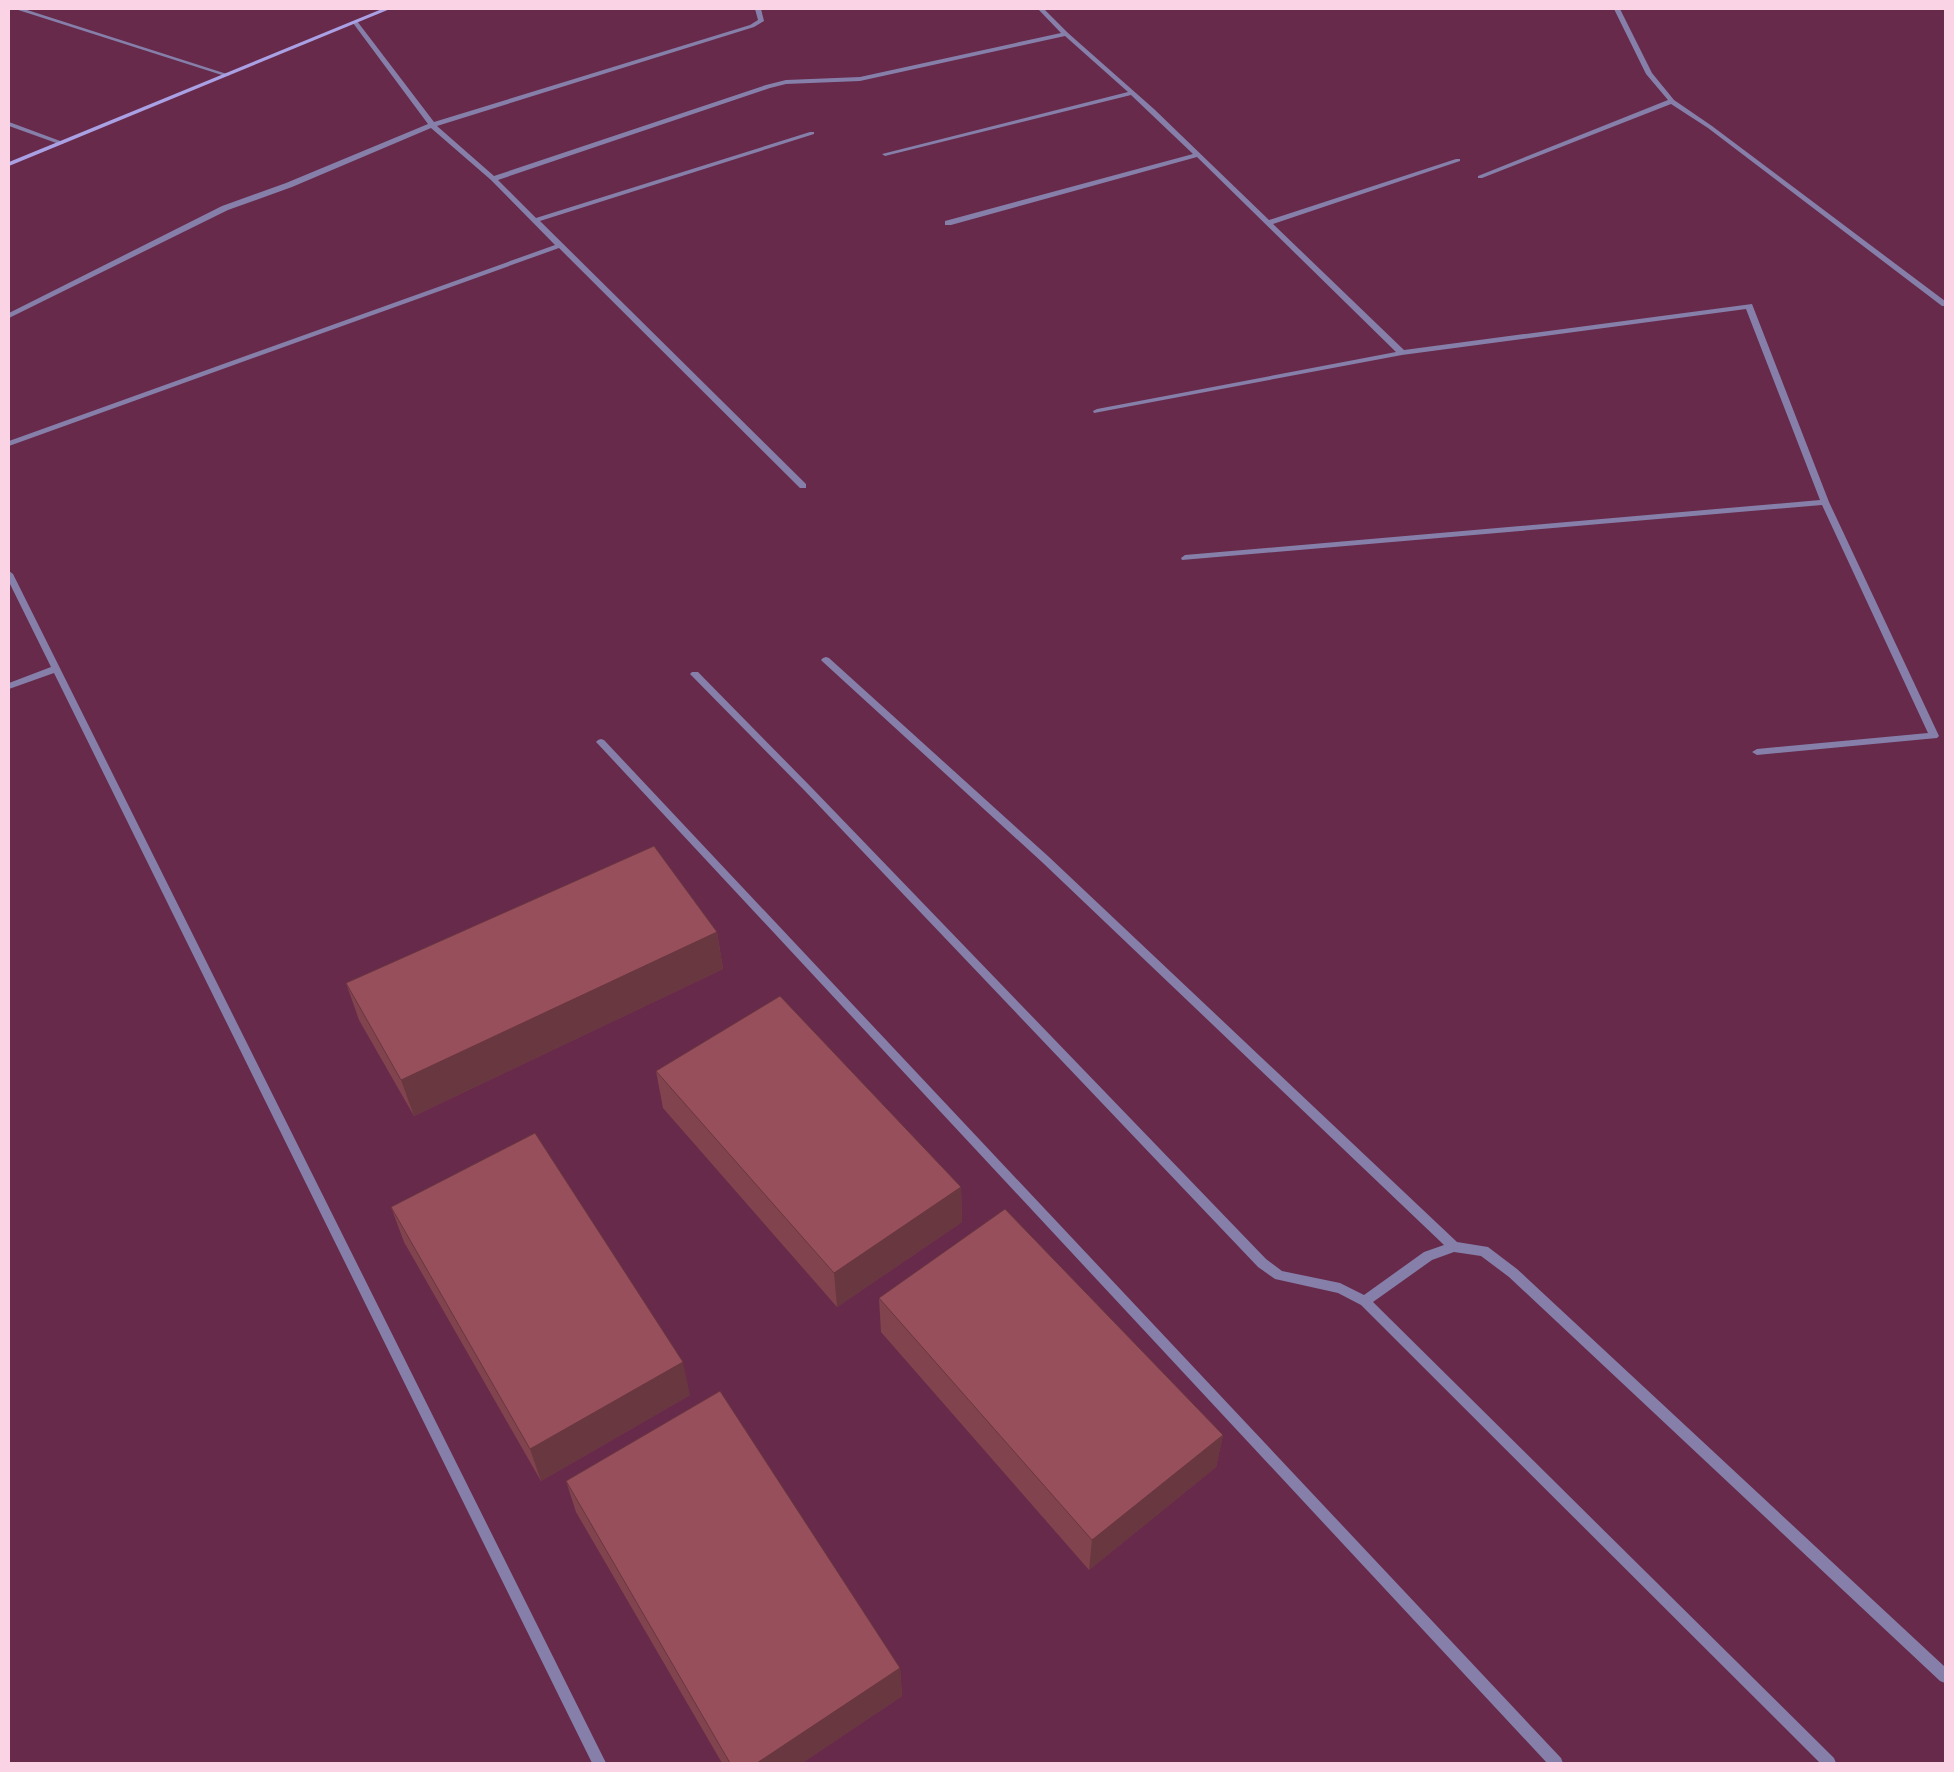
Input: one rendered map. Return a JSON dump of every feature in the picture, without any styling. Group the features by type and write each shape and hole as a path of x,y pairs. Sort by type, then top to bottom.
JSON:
{"street":[{"path":"18,9 227,75"},
{"path":"9,164 386,9"},
{"path":"9,316 225,208 289,185 432,125 752,26 761,20 758,9"},
{"path":"1041,9 1066,34 1133,93 1402,353"},
{"path":"1617,9 1649,74 1672,101 1710,127 1945,304"},
{"path":"355,22 432,125 493,179 804,486"},
{"path":"493,179 768,86 786,82 860,80 1066,34"},
{"path":"885,154 1133,93"},
{"path":"1480,177 1672,101"},
{"path":"9,124 61,143"},
{"path":"534,221 812,133"},
{"path":"948,222 1198,155"},
{"path":"1268,223 1458,160"},
{"path":"9,444 559,246"},
{"path":"1097,411 1402,353 1749,306 1826,502 1934,736 1758,752"},
{"path":"1185,558 1826,502"},
{"path":"9,574 599,1763"},
{"path":"826,660 1046,860 1454,1247"},
{"path":"9,686 56,669"},
{"path":"695,674 808,789 1262,1263 1279,1275 1340,1288 1365,1301 1829,1763"},
{"path":"601,742 1556,1763"},
{"path":"1365,1301 1428,1256 1454,1247 1484,1251 1513,1273 1945,1676"}],"building":[{"path":"654,846 717,932 401,1080 346,983"},
{"path":"780,996 961,1187 834,1273 656,1071"},
{"path":"535,1133 683,1362 530,1449 391,1207"},
{"path":"1005,1209 1223,1435 1092,1540 879,1298"},
{"path":"720,1391 900,1668 757,1763 730,1763 566,1481"}]}
